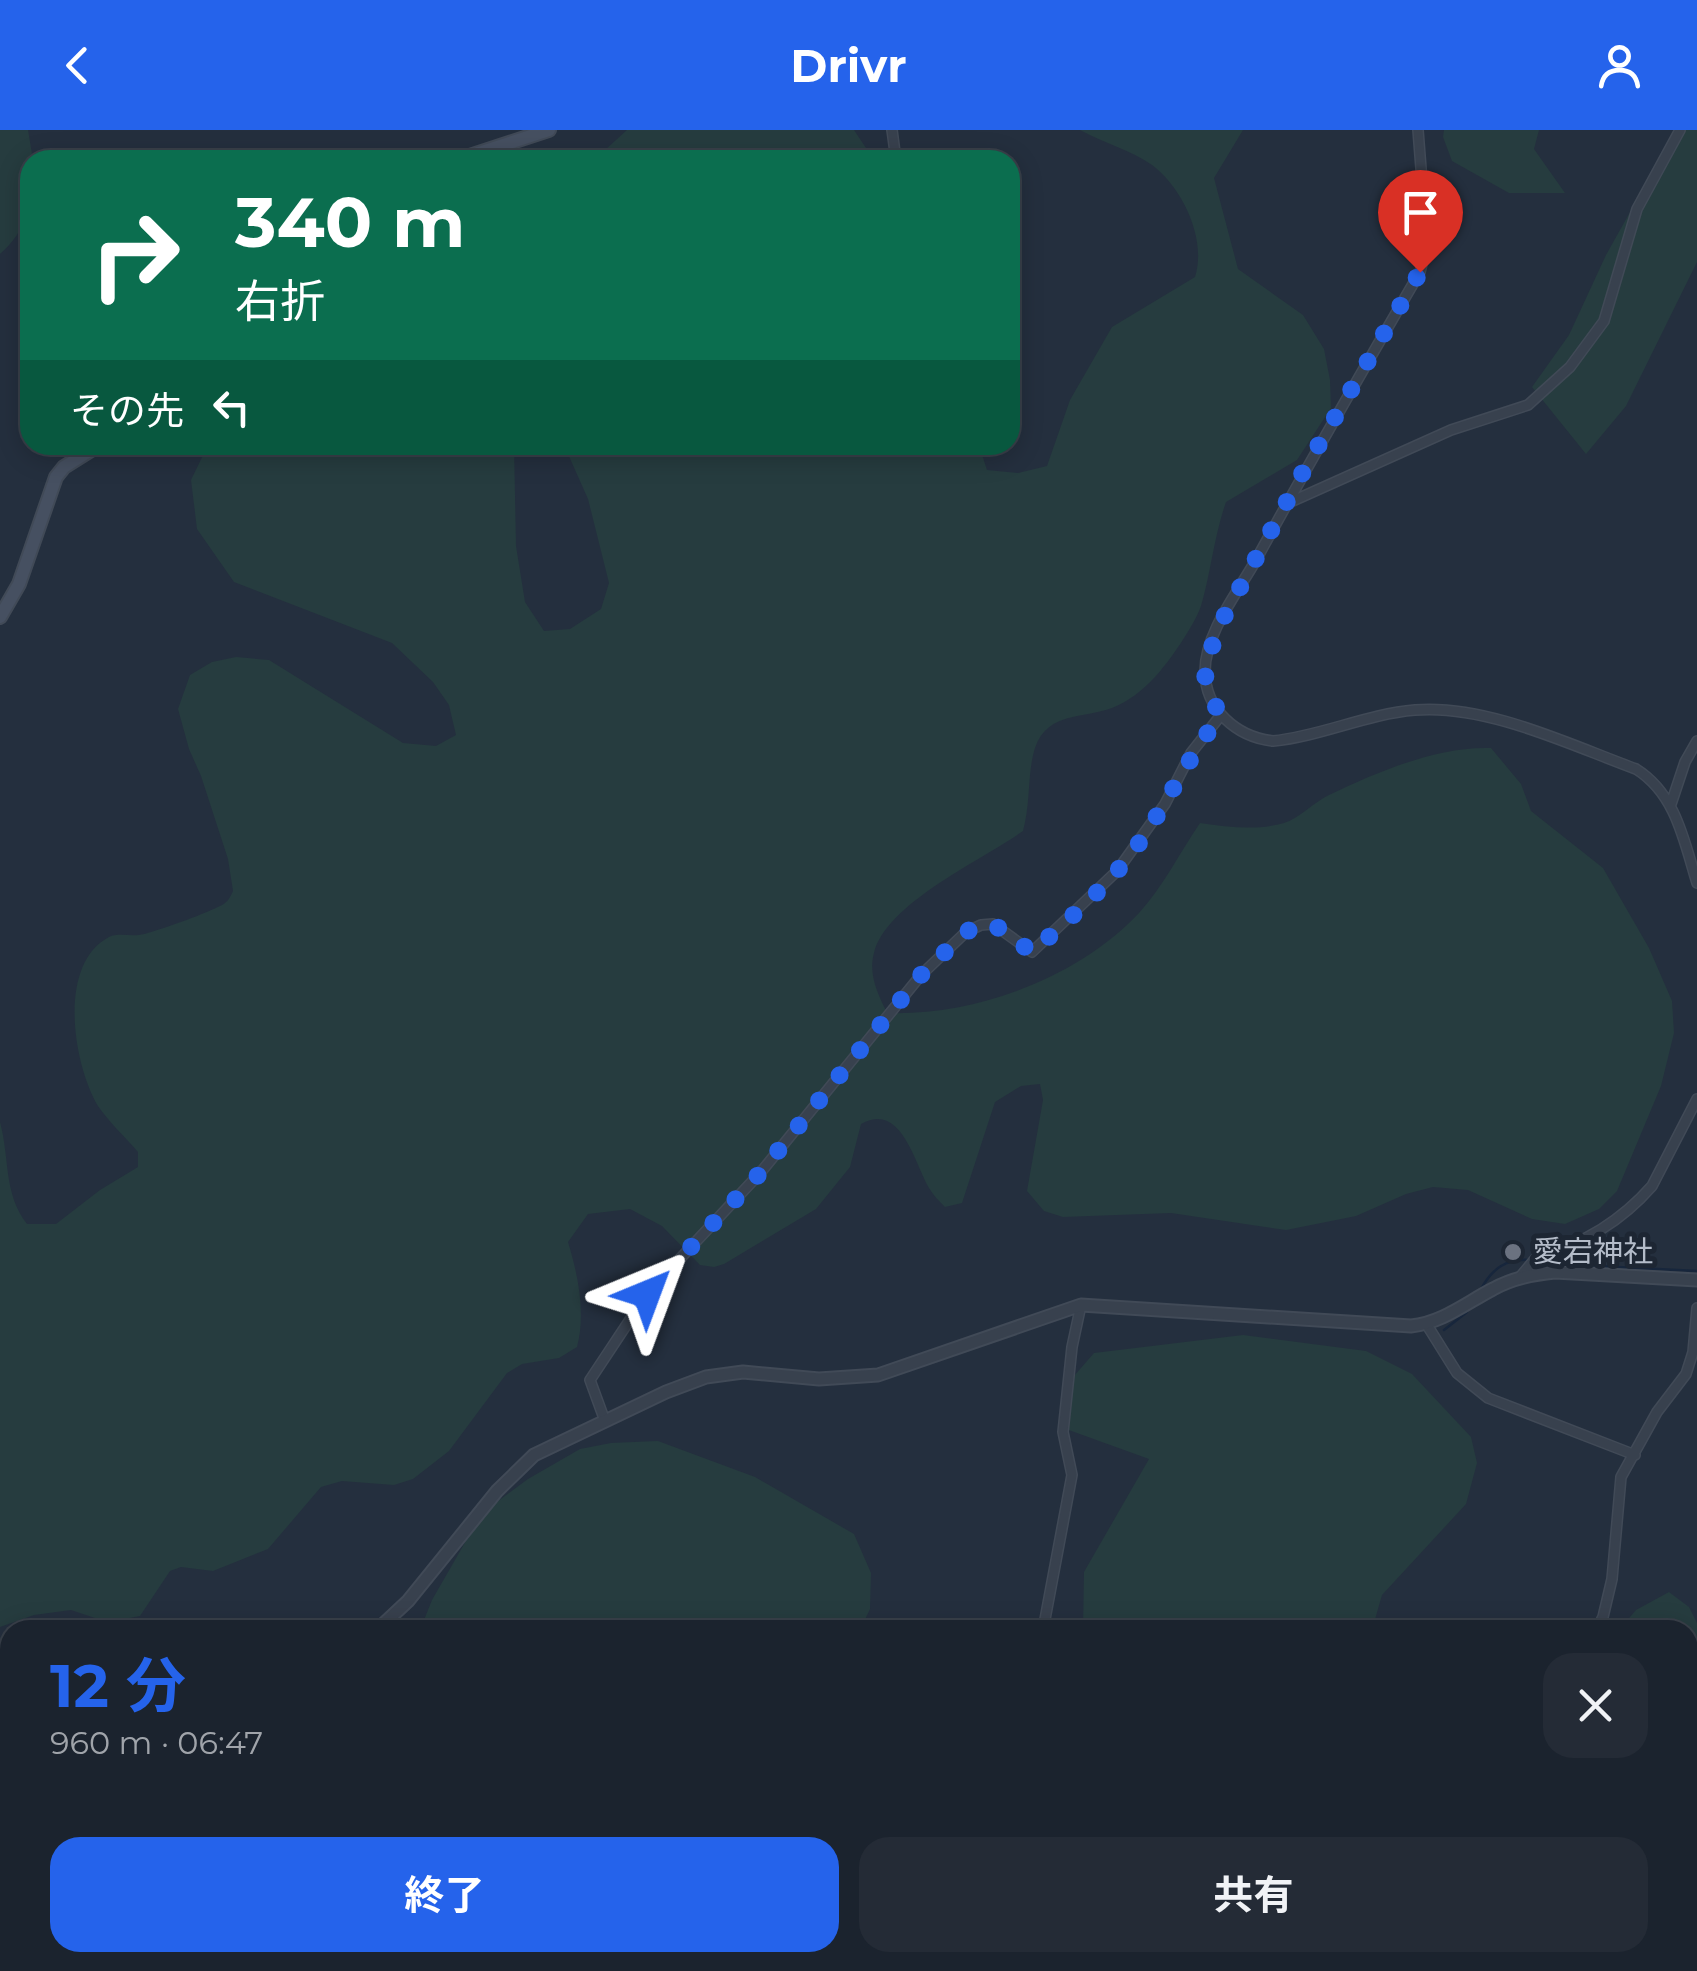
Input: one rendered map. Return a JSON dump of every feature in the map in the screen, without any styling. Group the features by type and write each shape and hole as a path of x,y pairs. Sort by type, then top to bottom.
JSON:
{"main road":[{"path":"488,150 549,130"},
{"path":"0,617 29,558 56,477 83,455"}],"street":[{"path":"1418,130 1428,245 1420,272 1218,628 1206,657 1208,687 1221,715 1244,733 1273,741 1389,713 1435,709 1474,713 1636,769 1648,776 1671,804 1697,882"},
{"path":"1286,504 1451,430 1528,405 1570,367 1604,320 1638,209 1680,130"},
{"path":"605,1421 590,1380 647,1294 761,1172 921,975 966,932 981,924 993,924 1032,952 1117,871 1165,804 1192,753 1221,715"},
{"path":"1671,804 1685,762 1697,741"},
{"path":"1520,1277 1540,1253 1562,1250 1583,1240 1643,1197 1697,1099"},
{"path":"387,1620 534,1454 690,1382 743,1372 819,1379 878,1375 1081,1305 1390,1327 1427,1325 1520,1277 1556,1272 1697,1280"},
{"path":"1045,1620 1062,1512 1072,1476 1063,1432 1072,1347 1081,1305"},
{"path":"1601,1620 1612,1579 1621,1477 1657,1412 1686,1374 1693,1352 1697,1308"},
{"path":"1427,1325 1457,1372 1488,1398 1636,1455"}],"green space":[{"path":"0,130 28,130 31,150 20,150 20,230 0,254"},
{"path":"627,130 854,130 867,150 605,150"},
{"path":"1080,130 1243,130 1214,178 1238,269 1303,315 1324,349 1331,408 1297,460 1226,502 1201,606 1161,670 1130,699 1048,728 1035,748 1023,831 916,900 882,935 872,969 887,1013 955,1008 989,1000 1056,974 1086,956 1148,903 1200,823 1252,828 1284,823 1329,795 1387,769 1450,751 1491,748 1521,784 1531,811 1603,868 1649,948 1672,1001 1674,1033 1661,1086 1617,1191 1599,1209 1565,1224 1532,1219 1468,1190 1433,1187 1356,1216 1286,1230 1171,1213 1063,1217 1044,1211 1027,1191 1043,1100 1040,1084 1021,1086 995,1102 962,1203 945,1207 929,1188 896,1127 875,1119 861,1124 850,1167 816,1209 724,1264 700,1265 662,1226 630,1209 588,1214 568,1242 580,1294 577,1347 559,1358 522,1364 507,1373 449,1451 413,1479 394,1485 342,1481 321,1487 268,1549 213,1571 181,1567 170,1571 140,1616 95,1618 71,1610 0,1620 0,1122 14,1200 27,1224 56,1224 138,1167 138,1152 102,1112 89,1088 77,1041 76,991 93,950 109,937 146,934 210,911 225,903 233,891 228,859 178,709 190,675 212,662 236,657 269,660 403,743 436,746 456,735 449,705 433,682 392,643 234,582 197,529 191,480 203,455 514,455 516,546 525,602 544,631 570,629 601,609 609,583 588,499 568,455 982,455 987,470 1018,473 1047,466 1070,400 1112,327 1195,277 1198,247 1190,216 1163,175 1135,155"},
{"path":"1444,130 1539,130 1534,149 1565,193 1509,193 1452,161"},
{"path":"1685,130 1697,130 1697,262 1626,406 1586,454 1532,387 1569,335 1606,255 1648,180"},
{"path":"1243,1335 1366,1351 1412,1374 1471,1437 1477,1463 1466,1504 1382,1595 1375,1620 1083,1620 1084,1572 1149,1459 1066,1429 1074,1376 1094,1353"},
{"path":"658,1441 755,1477 854,1534 871,1573 870,1609 865,1620 424,1620 482,1513 528,1479 580,1449"},
{"path":"1669,1592 1689,1607 1696,1620 1628,1620 1636,1610"}],"waterway":[{"path":"1481,1289 1501,1266 1530,1260"},
{"path":"1537,1263 1697,1271"},
{"path":"1444,1330 1467,1312"}],"place":[{"name":"愛宕神社","path":"1513,1252"}],"route":[{"path":"647,1294 761,1172 921,975 966,932 981,924 993,924 1032,952 1117,871 1165,804 1192,753 1221,715 1204,672 1218,628 1303,472 1420,272"}]}
